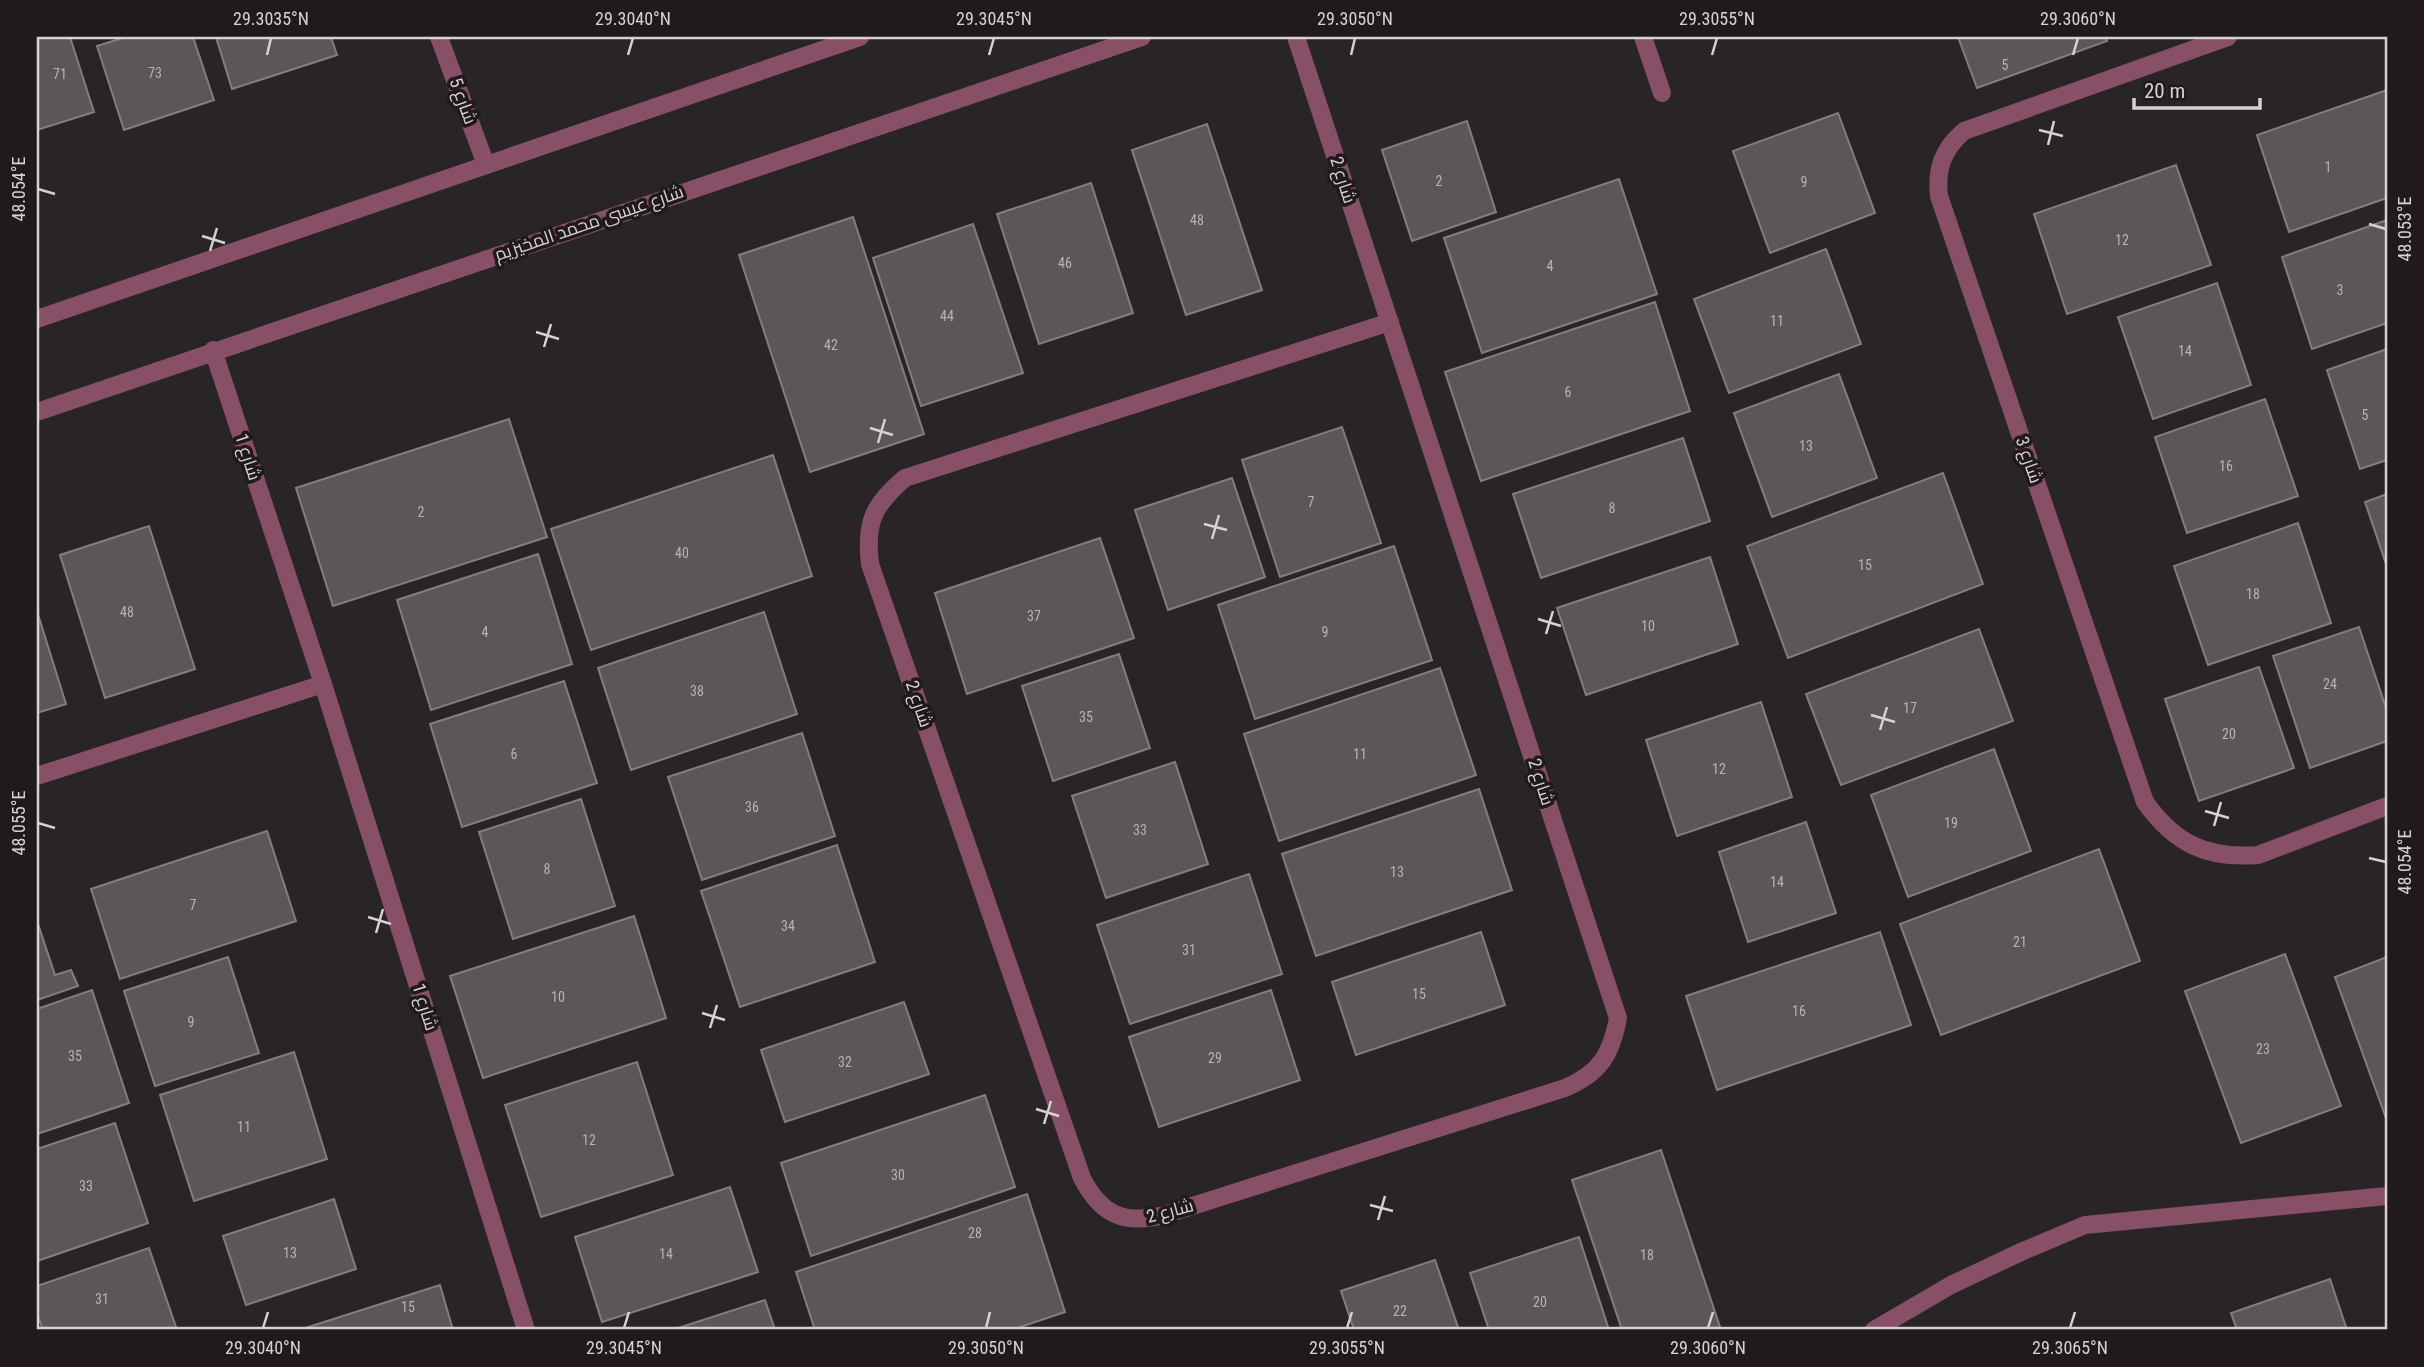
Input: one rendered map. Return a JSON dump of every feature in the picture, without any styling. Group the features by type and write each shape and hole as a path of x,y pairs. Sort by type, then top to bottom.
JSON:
{"street":[{"name":"شارع 5","path":"439,37 486,165"},
{"path":"37,319 860,37"},
{"name":"شارع عيسى محمد المخيزيم","path":"37,412 213,350 1142,37"},
{"name":"شارع 2","path":"1296,37 1390,322 1618,1018 1614,1039 1605,1059 1594,1071 1565,1088 1164,1215 1145,1220 1124,1219 1106,1210 1091,1196 1082,1178 870,564 867,539 873,515 886,495 905,478 1390,322"},
{"path":"1643,37 1662,93"},
{"name":"شارع 3","path":"2228,37 1964,131 1944,152 1939,167 1939,196 2145,802 2158,820 2174,835 2192,846 2235,857 2258,855 2387,806"},
{"name":"شارع 1","path":"213,350 323,684 526,1330"},
{"path":"37,776 323,684"},
{"path":"1874,1330 1951,1285 2085,1225 2387,1196"}],"building":[{"path":"37,37 70,37 94,112 37,130"},
{"path":"126,37 193,37 214,100 124,130 97,46"},
{"path":"216,37 331,37 337,55 232,89"},
{"path":"1958,37 2105,37 2107,41 1977,88"},
{"path":"2387,90 2387,198 2289,232 2257,135"},
{"path":"1838,113 1875,213 1770,253 1733,151"},
{"path":"1467,121 1496,212 1412,241 1382,150"},
{"path":"1207,124 1262,290 1186,315 1132,150"},
{"path":"2176,165 2211,265 2067,314 2034,214"},
{"path":"1619,179 1657,294 1482,353 1444,238"},
{"path":"1091,183 1133,313 1039,344 997,214"},
{"path":"853,217 924,434 810,472 739,255"},
{"path":"2387,220 2387,323 2312,349 2282,257"},
{"path":"973,224 1023,373 921,406 873,258"},
{"path":"1826,249 1861,344 1729,393 1694,299"},
{"path":"2217,283 2251,385 2153,419 2118,317"},
{"path":"1655,302 1690,411 1481,481 1445,372"},
{"path":"2387,349 2387,460 2360,469 2327,370"},
{"path":"1839,374 1877,478 1772,517 1734,413"},
{"path":"2265,399 2298,496 2187,533 2155,437"},
{"path":"509,419 547,537 333,606 296,488"},
{"path":"1342,427 1381,543 1280,577 1242,460"},
{"path":"1683,438 1710,521 1541,578 1513,494"},
{"path":"773,455 812,576 591,650 551,529"},
{"path":"1943,473 1983,584 1788,658 1747,546"},
{"path":"1232,478 1265,577 1168,610 1135,510"},
{"path":"2387,494 2387,567 2365,502"},
{"path":"2298,523 2331,623 2208,665 2174,566"},
{"path":"149,526 195,669 105,698 60,555"},
{"path":"1100,538 1134,638 967,694 935,593"},
{"path":"1394,546 1432,660 1255,719 1218,605"},
{"path":"538,554 572,664 431,710 397,600"},
{"path":"1710,557 1738,644 1586,695 1557,608"},
{"path":"37,611 66,704 37,713"},
{"path":"764,612 797,714 631,770 598,668"},
{"path":"2359,627 2387,711 2387,741 2310,768 2273,656"},
{"path":"1979,629 2013,721 1841,785 1806,694"},
{"path":"1119,654 1150,748 1053,781 1022,686"},
{"path":"2259,667 2294,768 2199,801 2165,699"},
{"path":"1440,668 1476,775 1279,841 1244,734"},
{"path":"564,681 597,783 462,827 430,724"},
{"path":"1761,702 1792,797 1677,836 1646,740"},
{"path":"802,733 835,836 702,880 668,777"},
{"path":"1994,749 2031,851 1908,897 1871,795"},
{"path":"1175,762 1208,864 1106,898 1072,796"},
{"path":"1479,789 1512,890 1316,956 1282,854"},
{"path":"581,799 615,906 513,939 479,832"},
{"path":"1806,822 1836,913 1748,942 1719,852"},
{"path":"267,831 296,921 120,979 91,889"},
{"path":"837,845 875,962 740,1007 701,891"},
{"path":"2099,849 2140,961 1941,1035 1900,924"},
{"path":"1249,874 1282,974 1130,1024 1097,925"},
{"path":"634,916 666,1018 483,1078 450,976"},
{"path":"38,924 55,975 71,970 78,986 37,1000"},
{"path":"1481,932 1505,1005 1356,1055 1332,982"},
{"path":"1880,932 1911,1025 1717,1090 1686,996"},
{"path":"2285,954 2341,1106 2241,1143 2185,991"},
{"path":"228,957 259,1053 155,1086 124,991"},
{"path":"2387,957 2387,1121 2335,977"},
{"path":"92,990 129,1103 37,1134 37,1009"},
{"path":"1271,990 1300,1080 1159,1127 1129,1037"},
{"path":"904,1002 929,1074 785,1122 761,1050"},
{"path":"294,1052 327,1159 194,1201 160,1095"},
{"path":"637,1062 673,1175 541,1217 505,1105"},
{"path":"985,1095 1015,1187 811,1256 781,1163"},
{"path":"115,1123 148,1223 37,1261 37,1149"},
{"path":"1661,1150 1721,1330 1622,1330 1572,1180"},
{"path":"730,1187 758,1272 602,1322 575,1237"},
{"path":"1027,1194 1065,1312 1011,1330 815,1330 796,1272"},
{"path":"334,1199 356,1269 246,1305 223,1236"},
{"path":"1579,1237 1609,1330 1489,1330 1470,1273"},
{"path":"149,1248 177,1330 43,1330 37,1313 37,1286"},
{"path":"1435,1260 1459,1330 1354,1330 1341,1291"},
{"path":"2330,1279 2347,1330 2237,1330 2231,1313"},
{"path":"440,1285 453,1330 299,1330"},
{"path":"765,1300 775,1330 672,1330"}]}
